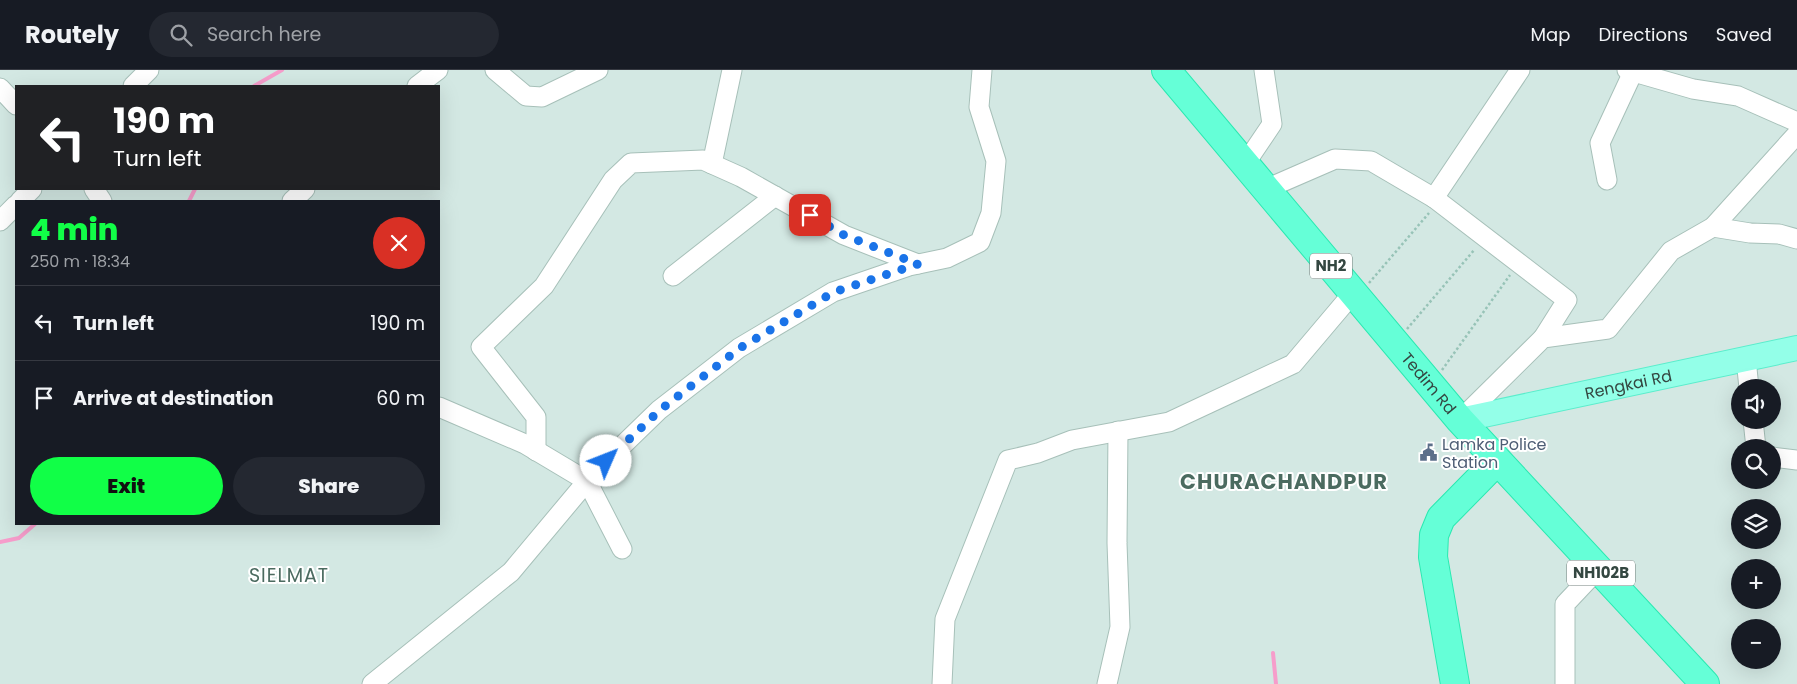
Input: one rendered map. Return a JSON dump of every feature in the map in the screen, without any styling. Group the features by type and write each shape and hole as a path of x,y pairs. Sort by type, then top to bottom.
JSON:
{"highway":[{"name":"Tedim Rd","path":"1166,70 1460,420 1705,684"},
{"path":"1455,684 1433,556 1434,535 1441,518 1498,461"}],"main road":[{"name":"Rengkai Rd","path":"1460,420 1797,348"}],"street":[{"path":"134,85 149,70"},
{"path":"418,85 438,70"},
{"path":"495,70 526,96 542,97 598,70"},
{"path":"712,164 732,70"},
{"path":"372,684 511,572 587,481 660,410 740,348 834,292 918,264 947,258 980,242 991,213 996,161 978,107 982,70"},
{"path":"1244,164 1272,124 1264,70"},
{"path":"1436,199 1520,70"},
{"path":"1607,180 1600,143 1631,71 1693,88 1738,96 1797,122"},
{"path":"0,88 15,104"},
{"path":"1544,338 1608,328 1671,251 1713,227 1797,134"},
{"path":"1266,189 1335,159 1371,161 1436,199 1567,300 1544,338 1460,420"},
{"path":"536,450 536,417 480,346 544,286 613,180 631,163 703,160 741,177 844,235 918,264"},
{"path":"21,200 31,190"},
{"path":"293,200 304,190"},
{"path":"673,276 775,196"},
{"path":"0,221 15,206"},
{"path":"1713,227 1750,233 1779,234 1797,239"},
{"path":"942,684 945,619 1008,460 1072,440 1169,422 1293,364 1355,295"},
{"path":"1746,359 1748,379"},
{"path":"440,407 525,444 587,481 622,550"},
{"path":"1106,684 1120,627 1117,543 1118,431"},
{"path":"1781,458 1797,460"},
{"path":"1564,684 1565,604 1598,569"}],"path":[{"path":"1355,295 1436,199"},
{"path":"1395,343 1485,237"},
{"path":"1431,385 1518,262"}],"shaded area":[{"path":"0,70 1797,70 1797,684 0,684"}],"waterway":[{"path":"256,85 282,70"},
{"path":"190,200 194,190"},
{"path":"0,542 19,538 34,525"},
{"path":"1273,653 1276,684"}],"place":[{"name":"Lamka Police Station","path":"1428,453"}],"district":[{"name":"CHURACHANDPUR","path":"1284,482"},
{"name":"SIELMAT","path":"289,575"}],"route":[{"path":"606,461 660,410 740,348 834,292 918,264 844,235 810,215"}]}
